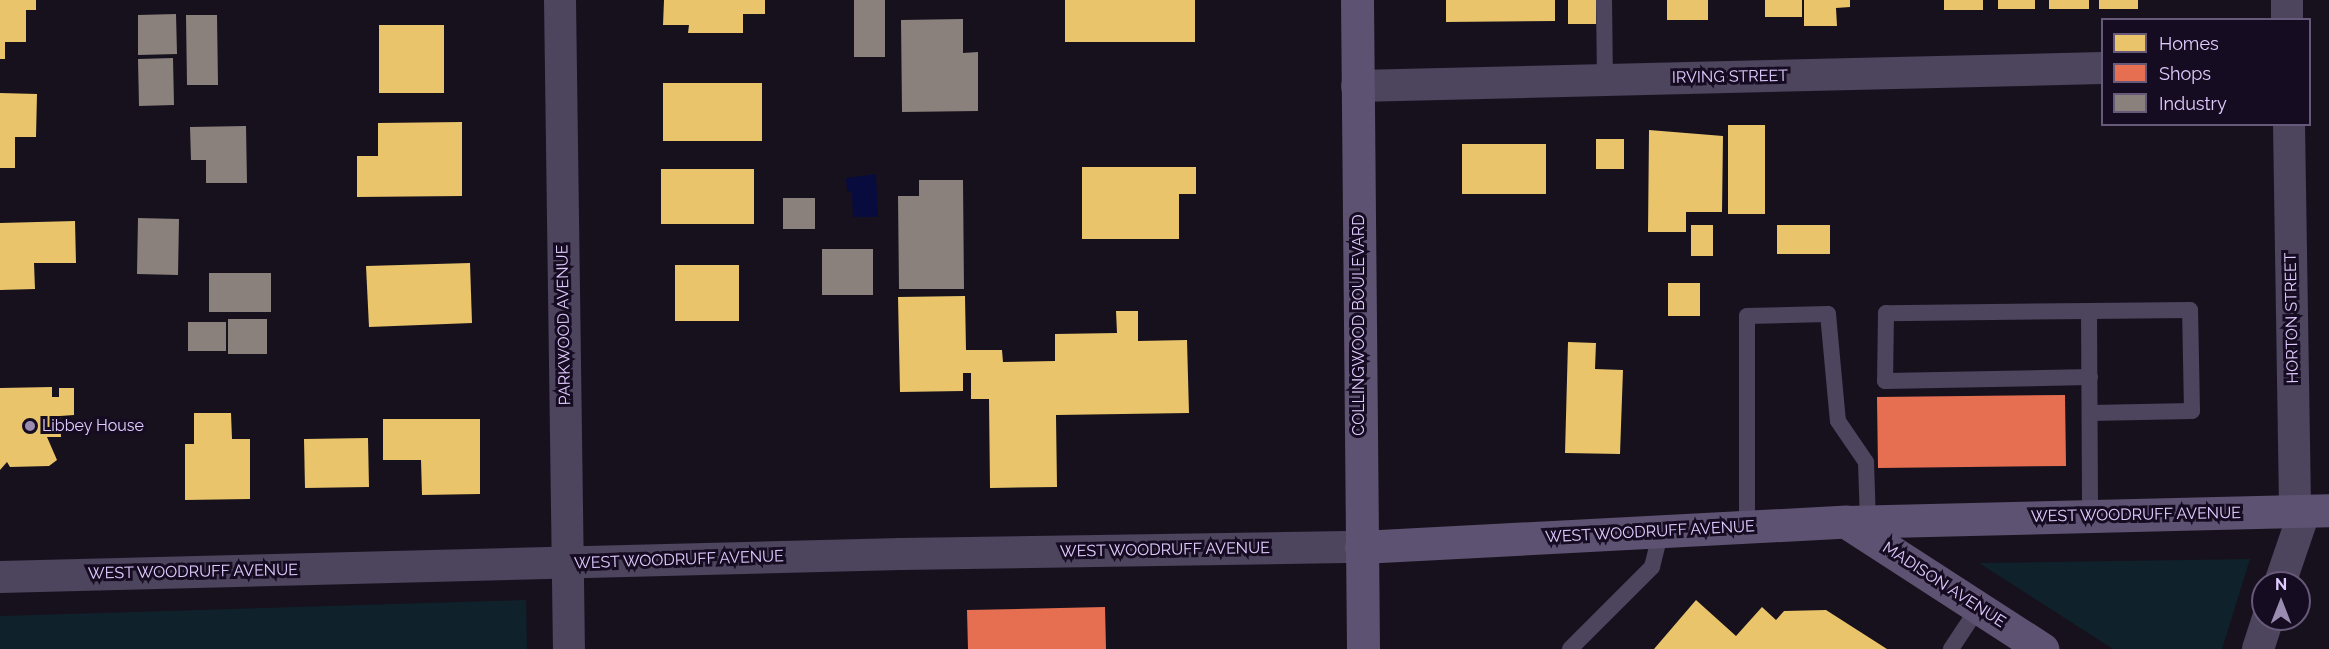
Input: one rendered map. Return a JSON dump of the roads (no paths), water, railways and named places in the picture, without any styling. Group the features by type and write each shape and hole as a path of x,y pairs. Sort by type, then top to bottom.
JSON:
{"street":[{"name":"PARKWOOD AVENUE","path":"560,0 569,649"},
{"name":"COLLINGWOOD BOULEVARD","path":"1357,0 1363,649"},
{"path":"2287,0 2287,18"},
{"name":"IRVING STREET","path":"1357,86 2101,68"},
{"name":"HORTON STREET","path":"2285,571 2309,510 2289,126"},
{"name":"WEST WOODRUFF AVENUE","path":"0,577 1361,547 1857,522 2309,510"},
{"name":"MADISON AVENUE","path":"1857,522 1978,608 2042,649"},
{"path":"2258,649 2264,631"}],"lane":[{"path":"1604,0 1605,80"},
{"path":"2090,377 1885,381 1886,313 2190,310 2192,411 2090,412"},
{"path":"2089,311 2090,516"},
{"path":"1747,527 1747,316 1828,314 1838,421 1866,462 1857,522"},
{"path":"1570,649 1652,567 1661,532"},
{"path":"1951,649 1978,608"}],"place":[{"name":"Libbey House","path":"30,426"}]}
